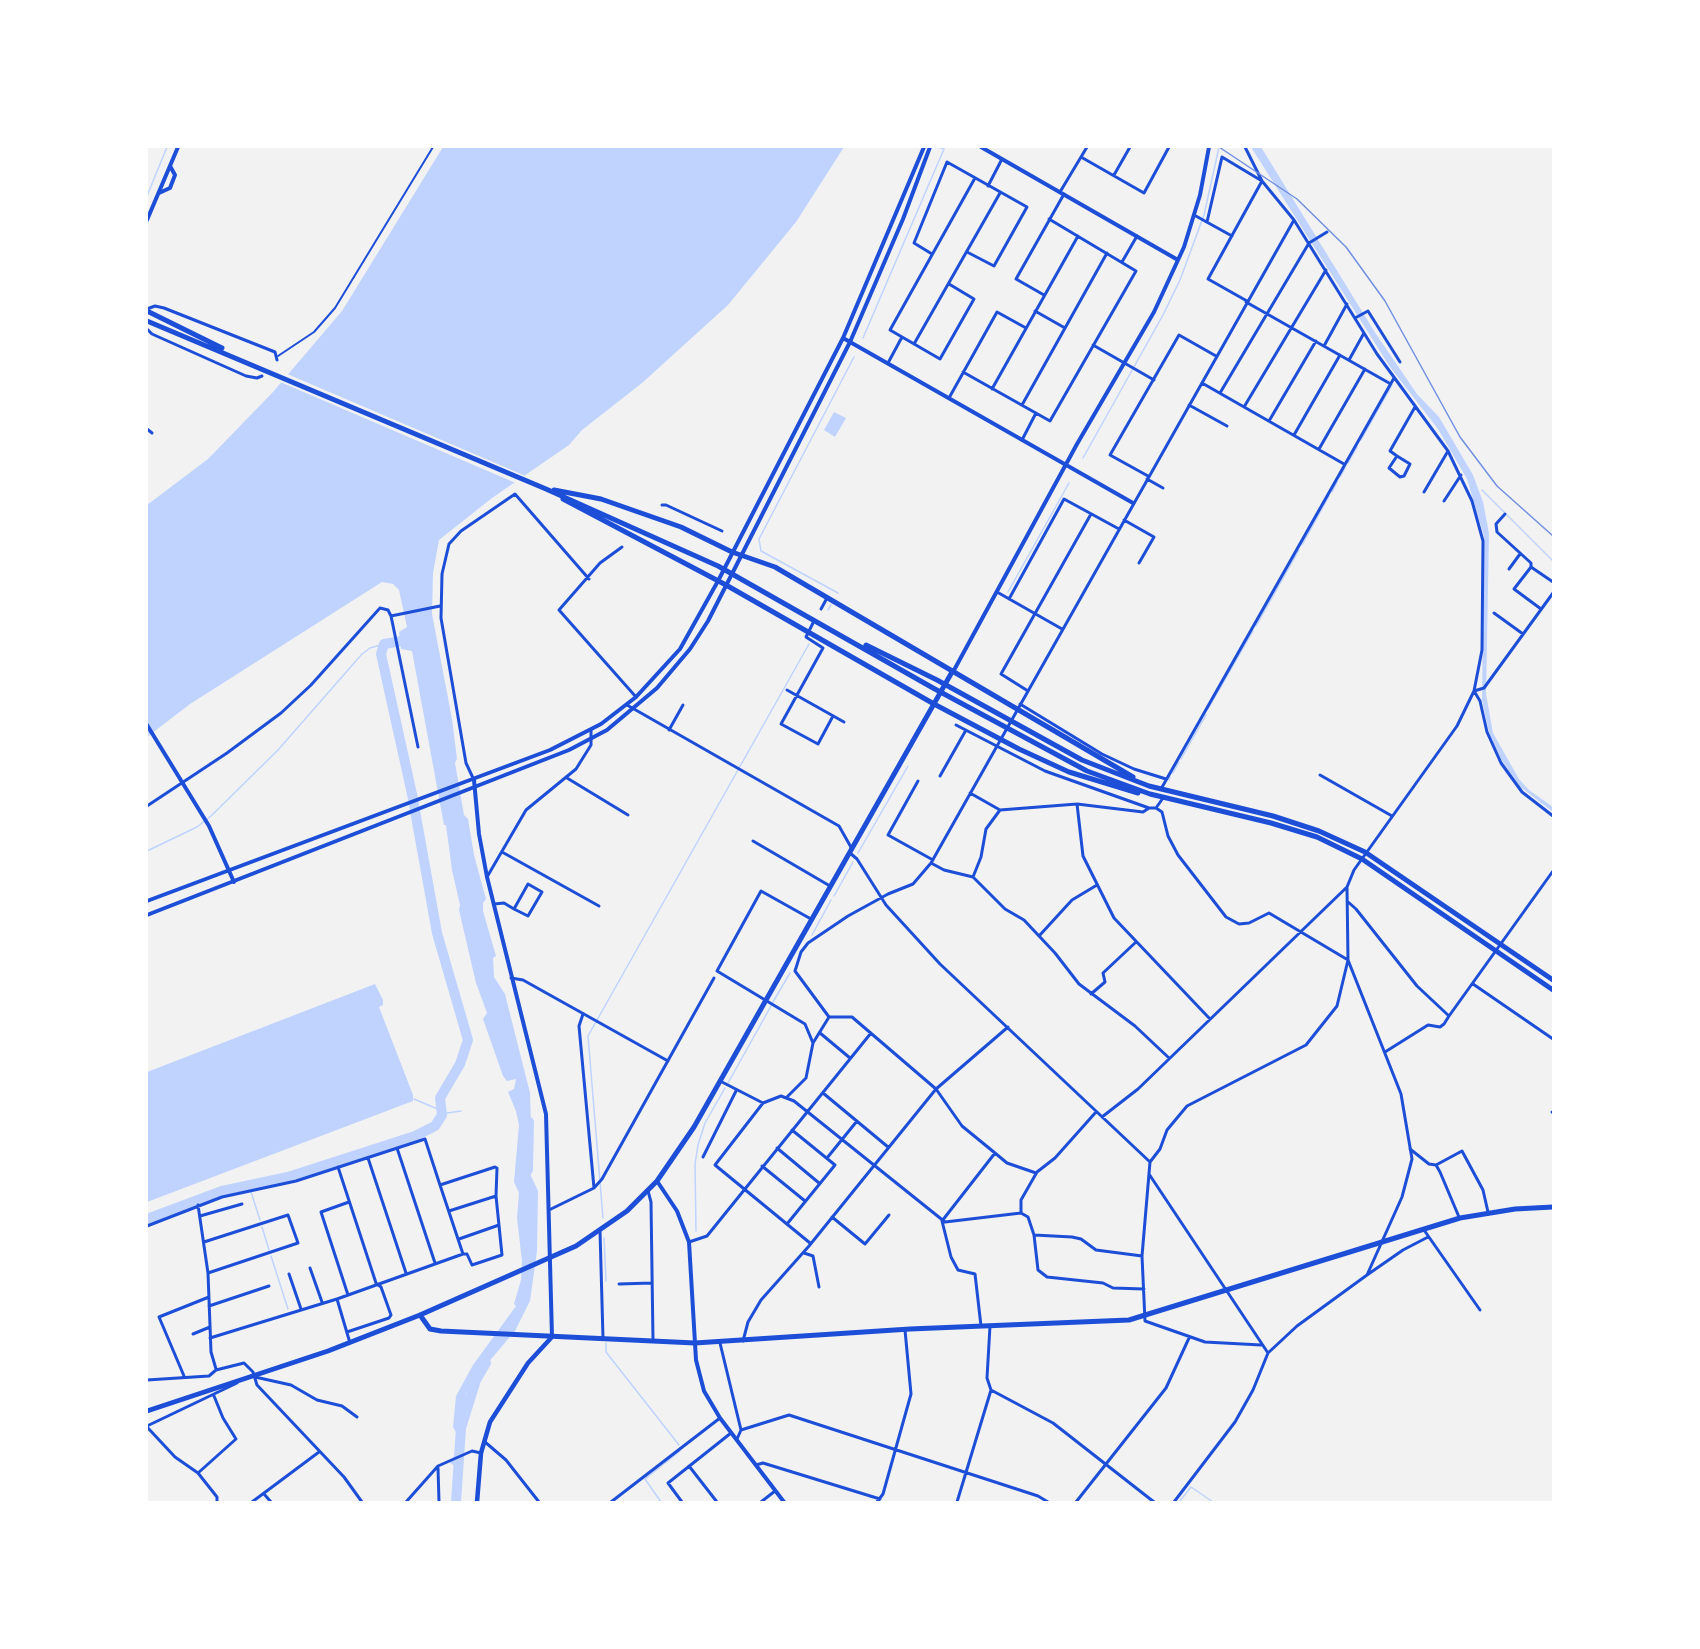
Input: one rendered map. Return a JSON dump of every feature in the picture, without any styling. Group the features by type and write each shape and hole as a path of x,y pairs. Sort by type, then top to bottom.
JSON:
{"main road":[{"path":"147,310 253,363"},
{"path":"147,321 253,363 718,566 827,625 933,688 1000,720 1088,771 1163,798 1271,823 1317,837 1362,859 1553,990"},
{"path":"546,489 601,499 681,526 732,552 775,567 1149,786"},
{"path":"546,489 579,509 726,585 934,704 1000,739 1069,772 1127,792 1150,794"},
{"path":"827,625 937,680 1000,720"},
{"path":"147,1411 255,1377 350,1343 507,1278 547,1260 600,1231 648,1191 694,1127 952,672"},
{"path":"1013,727 1082,760 1149,786 1273,816 1319,831 1365,852 1553,980"},
{"path":"420,1315 423,1322 435,1330 551,1338 694,1343 905,1330 1130,1320 1381,1240 1460,1218 1488,1212 1553,1207"},
{"path":"477,1502 483,1441 497,1408 528,1363 551,1338"}],"street":[{"path":"147,220 178,147"},
{"path":"147,310 155,306 164,308 275,352 277,358 314,332 335,308 433,147"},
{"path":"147,901 550,750 591,730 636,697 680,649 718,581 843,338 924,147"},
{"path":"147,915 407,816 593,738 633,710 667,678 690,650 726,585 850,342 903,219 930,147"},
{"path":"981,147 1179,260"},
{"path":"1044,295 1016,279 1087,147"},
{"path":"1114,175 1130,147"},
{"path":"1082,157 1144,193 1169,147"},
{"path":"952,672 1066,465 1154,312 1179,260 1194,215 1209,147"},
{"path":"1102,1117 1138,1089 1347,887 1365,852 1457,726 1474,691 1482,650 1483,541 1472,501 1461,475 1433,428 1415,407 1364,333 1310,243 1262,182 1245,147"},
{"path":"1204,220 1222,158 1262,182"},
{"path":"988,186 1002,159"},
{"path":"932,254 914,243 947,162 1027,207 994,266 967,252"},
{"path":"159,193 170,188 173,182 175,175 170,165"},
{"path":"949,284 974,299 940,359 890,330 975,178"},
{"path":"1262,182 1208,279 1389,382"},
{"path":"914,344 1000,193"},
{"path":"1194,215 1232,236"},
{"path":"963,372 1050,421 1136,271 1049,219"},
{"path":"829,1017 823,1006 801,981 795,971 795,963 808,943 881,898 913,884 932,861 1294,220"},
{"path":"1220,393 1310,243 1327,232"},
{"path":"992,389 1078,236"},
{"path":"1122,262 1137,236"},
{"path":"1023,405 1107,253"},
{"path":"1244,407 1326,270"},
{"path":"1324,346 1347,304"},
{"path":"1035,311 1065,328"},
{"path":"1356,318 1368,311 1400,362"},
{"path":"949,398 997,312 1026,328"},
{"path":"147,329 152,334 246,376 257,378 262,376"},
{"path":"1349,360 1364,333"},
{"path":"1163,488 1110,455 1179,335 1216,356"},
{"path":"843,338 1133,503"},
{"path":"888,363 902,338"},
{"path":"1269,421 1316,341"},
{"path":"1093,345 1154,380"},
{"path":"1294,435 1340,355"},
{"path":"1319,449 1365,369"},
{"path":"1161,790 1389,382 1394,378"},
{"path":"1202,383 1344,464"},
{"path":"1189,405 1227,426"},
{"path":"1397,456 1389,468 1400,477 1404,476 1410,464 1390,451 1415,407"},
{"path":"1022,440 1036,413"},
{"path":"147,429 152,433"},
{"path":"1424,492 1448,451"},
{"path":"1444,501 1461,475"},
{"path":"551,1338 547,1260 546,1114 542,1092 527,1046 487,877 479,834 476,788 466,763 447,659 441,606 442,574 449,544 461,531 515,494 589,579"},
{"path":"1009,598 1064,499 1119,529"},
{"path":"662,505 722,531"},
{"path":"1028,691 1001,674 1091,514"},
{"path":"1505,514 1496,524 1497,532 1531,563 1531,567 1553,582"},
{"path":"1124,520 1154,537 1139,563"},
{"path":"622,547 600,563 589,579 559,610 636,697"},
{"path":"1509,569 1520,554"},
{"path":"1531,567 1514,589 1541,609"},
{"path":"997,592 1062,629"},
{"path":"1474,691 1480,690 1490,680 1553,593"},
{"path":"821,609 828,597"},
{"path":"391,616 441,606"},
{"path":"147,806 281,713 311,685 376,609 385,608 391,616 418,747"},
{"path":"1494,613 1523,634"},
{"path":"813,623 806,638 823,648 781,724 818,744 833,716"},
{"path":"787,690 844,722"},
{"path":"1474,691 1480,701 1493,748 1501,763 1522,792 1553,816"},
{"path":"1020,704 1102,754 1134,769 1166,779"},
{"path":"627,705 838,826 881,898 940,964 1150,1162"},
{"path":"669,730 683,705"},
{"path":"147,725 209,826 234,882"},
{"path":"956,725 1045,771 1149,808 1156,808 1162,812 1168,836 1178,855 1226,917 1239,924 1249,923 1269,914 1348,960 1401,1094 1412,1159 1408,1179 1367,1275"},
{"path":"487,877 526,810 567,778 585,756 593,738 591,730"},
{"path":"940,776 966,730"},
{"path":"1320,775 1392,816"},
{"path":"567,778 628,815"},
{"path":"918,781 888,835 944,870 973,877 1039,936 1079,984 1135,1026 1169,1058"},
{"path":"970,793 1000,810 1077,804 1143,812 1149,808"},
{"path":"1156,808 1163,798"},
{"path":"1077,804 1083,856 1114,918 1210,1019"},
{"path":"973,877 981,857 986,829 1000,810"},
{"path":"753,841 831,886"},
{"path":"502,852 599,906"},
{"path":"1385,1052 1428,1025 1440,1027 1444,1024 1553,871"},
{"path":"494,904 504,903 514,909 528,916 542,892 528,884 514,909"},
{"path":"1039,936 1072,900 1098,885"},
{"path":"1261,1345 1205,1342 1147,1322 1142,1256 1150,1162 1161,1149 1167,1130 1187,1106 1306,1045 1341,999 1348,960 1347,887"},
{"path":"811,919 761,891 717,971 805,1024 813,1043"},
{"path":"1347,901 1418,986 1449,1016"},
{"path":"1091,994 1105,982 1103,973 1136,942"},
{"path":"511,978 524,980 668,1061"},
{"path":"548,1211 594,1188 602,1179 714,978"},
{"path":"1473,984 1553,1039"},
{"path":"583,1013 579,1026 594,1188"},
{"path":"829,1017 852,1017 936,1089 962,1126 1007,1163 1036,1173"},
{"path":"787,1097 806,1078 813,1043 829,1017"},
{"path":"743,1341 748,1322 761,1300 804,1253 936,1089 1008,1027"},
{"path":"820,1033 850,1058"},
{"path":"689,1242 707,1236 871,1033"},
{"path":"720,1081 763,1103"},
{"path":"703,1157 736,1091"},
{"path":"822,1093 888,1147"},
{"path":"810,1243 715,1166 763,1103 781,1096 787,1097 807,1111 942,1221 951,1257 958,1270 975,1274 981,1326"},
{"path":"1021,1214 1021,1200 1036,1173 1055,1158 1096,1112"},
{"path":"827,1158 856,1121"},
{"path":"787,1224 835,1165 792,1130"},
{"path":"147,1226 198,1205 338,1167 425,1139 463,1254"},
{"path":"397,1148 435,1263"},
{"path":"777,1148 820,1184"},
{"path":"1410,1149 1429,1164 1436,1166 1448,1186 1460,1218"},
{"path":"1436,1166 1461,1150 1483,1190 1488,1212"},
{"path":"942,1221 995,1153"},
{"path":"368,1158 406,1273"},
{"path":"762,1166 806,1201"},
{"path":"338,1167 376,1283 381,1287 391,1315 389,1318 347,1332"},
{"path":"210,1338 337,1299 376,1283 463,1254 467,1254 472,1265 502,1255 496,1196 498,1168 495,1167 440,1185"},
{"path":"1149,1174 1268,1353"},
{"path":"657,1181 677,1211 689,1242 694,1343 702,1384 720,1418 784,1502"},
{"path":"648,1191 651,1202 653,1342"},
{"path":"449,1211 496,1196"},
{"path":"348,1295 321,1212 349,1202"},
{"path":"200,1216 242,1204"},
{"path":"198,1205 208,1273 210,1338 213,1365 216,1370"},
{"path":"942,1221 1021,1214 1028,1217 1034,1235 1038,1270 1047,1277 1103,1283 1113,1288 1144,1289"},
{"path":"204,1242 288,1215 298,1243 208,1273"},
{"path":"832,1217 865,1244 889,1215"},
{"path":"459,1239 500,1225"},
{"path":"1423,1228 1480,1310"},
{"path":"600,1231 603,1340"},
{"path":"1034,1235 1072,1237 1082,1239 1096,1250 1142,1256"},
{"path":"1174,1502 1235,1422 1253,1390 1268,1353 1297,1326 1367,1275 1403,1250 1428,1237"},
{"path":"804,1253 813,1256 819,1287"},
{"path":"310,1268 322,1302"},
{"path":"289,1274 301,1309"},
{"path":"619,1284 652,1283"},
{"path":"209,1306 270,1286"},
{"path":"184,1377 159,1317 209,1297"},
{"path":"337,1299 350,1343"},
{"path":"957,1502 991,1390 987,1378 990,1326"},
{"path":"193,1334 210,1327"},
{"path":"755,1465 763,1463 879,1500 912,1394 905,1330"},
{"path":"1077,1502 1167,1388 1189,1338"},
{"path":"720,1343 741,1430 736,1440"},
{"path":"147,1380 209,1376 216,1370 244,1363 255,1377 257,1385 354,1489 362,1502"},
{"path":"255,1377 291,1385 317,1400 342,1406 357,1417"},
{"path":"218,1502 217,1497 198,1473 175,1457 147,1427 214,1396 238,1382"},
{"path":"991,1390 1053,1423 1154,1502"},
{"path":"198,1473 236,1438 223,1418 214,1396"},
{"path":"741,1430 789,1415 1038,1496 1048,1502"},
{"path":"611,1502 720,1418"},
{"path":"682,1502 668,1483 731,1433"},
{"path":"483,1441 506,1460 539,1502"},
{"path":"406,1502 438,1466 472,1451 481,1453"},
{"path":"252,1502 319,1452"},
{"path":"438,1466 439,1502"},
{"path":"689,1466 717,1502"},
{"path":"762,1502 775,1491"},
{"path":"264,1494 271,1502"}],"water":[{"path":"443,147 844,147 796,222 728,305 642,383 582,430 569,445 492,498 439,540 433,573 432,614 452,719 457,759 455,763 464,815 468,819 474,855 486,899 483,903 483,911 496,956 493,958 494,977 505,994 530,1093 531,1123 526,1145 531,1176 538,1191 537,1251 530,1301 515,1331 475,1378 466,1394 466,1414 462,1435 459,1437 463,1446 463,1465 455,1466 450,1463 457,1451 457,1434 453,1427 456,1396 473,1365 516,1306 514,1304 521,1280 522,1261 517,1218 519,1193 514,1182 519,1125 508,1092 514,1089 516,1079 507,1081 503,1076 483,1019 487,1013 476,983 459,910 446,825 444,825 412,651 401,649 399,632 407,627 399,590 393,584 382,582 190,704 147,737 147,505 208,459 273,392 342,311"},
{"path":"1251,147 1261,147 1376,334 1417,394 1439,417 1473,475 1483,502 1489,533 1486,694 1493,733 1519,779 1529,790 1553,807 1553,812 1519,786 1500,758 1490,737 1482,700 1484,536 1467,479 1438,429 1390,367"},
{"path":"834,412 846,418 835,437 824,430"},
{"path":"375,984 383,1000 383,1005 379,1007 413,1095 413,1101 147,1202 147,1072"}],"pier":[{"path":"285,373 528,477 518,484 278,381"}],"waterway":[{"path":"147,196 167,147"},
{"path":"863,338 944,149 938,147"},
{"path":"1083,458 1163,315 1180,280 1204,215 1219,147"},
{"path":"838,593 761,551 759,539 854,357"},
{"path":"1361,440 1392,385"},
{"path":"1348,463 1357,447"},
{"path":"1340,477 1345,468"},
{"path":"1332,492 1337,482"},
{"path":"1008,592 1069,483"},
{"path":"1482,490 1553,561"},
{"path":"1302,545 1329,496"},
{"path":"1256,626 1299,550"},
{"path":"828,610 831,605"},
{"path":"1208,709 1253,631"},
{"path":"147,1219 222,1191 288,1177 415,1136 435,1126 442,1115 440,1098 460,1064 468,1040 437,933 412,794 381,654 384,644 414,639"},
{"path":"147,851 197,827 211,816 278,750 362,654 370,648 384,644"},
{"path":"603,1218 588,1036 809,644"},
{"path":"1181,759 1206,715"},
{"path":"1173,773 1179,762"},
{"path":"858,853 908,766"},
{"path":"834,896 853,862"},
{"path":"812,935 831,900"},
{"path":"773,1002 790,973"},
{"path":"728,1083 771,1006"},
{"path":"696,1231 695,1164 698,1145 705,1123 725,1088"},
{"path":"414,1099 447,1113 461,1111"},
{"path":"528,1170 529,1122"},
{"path":"251,1192 260,1220"},
{"path":"262,1227 269,1250"},
{"path":"604,1238 606,1281"},
{"path":"271,1256 288,1309"},
{"path":"606,1343 606,1352 679,1445"},
{"path":"456,1502 461,1428 476,1380 486,1363"},
{"path":"661,1502 645,1479 680,1451"},
{"path":"1179,1502 1191,1487 1213,1502"}],"railway":[{"path":"1219,147 1297,199 1346,247 1385,301 1460,437 1497,486 1553,536"}]}
